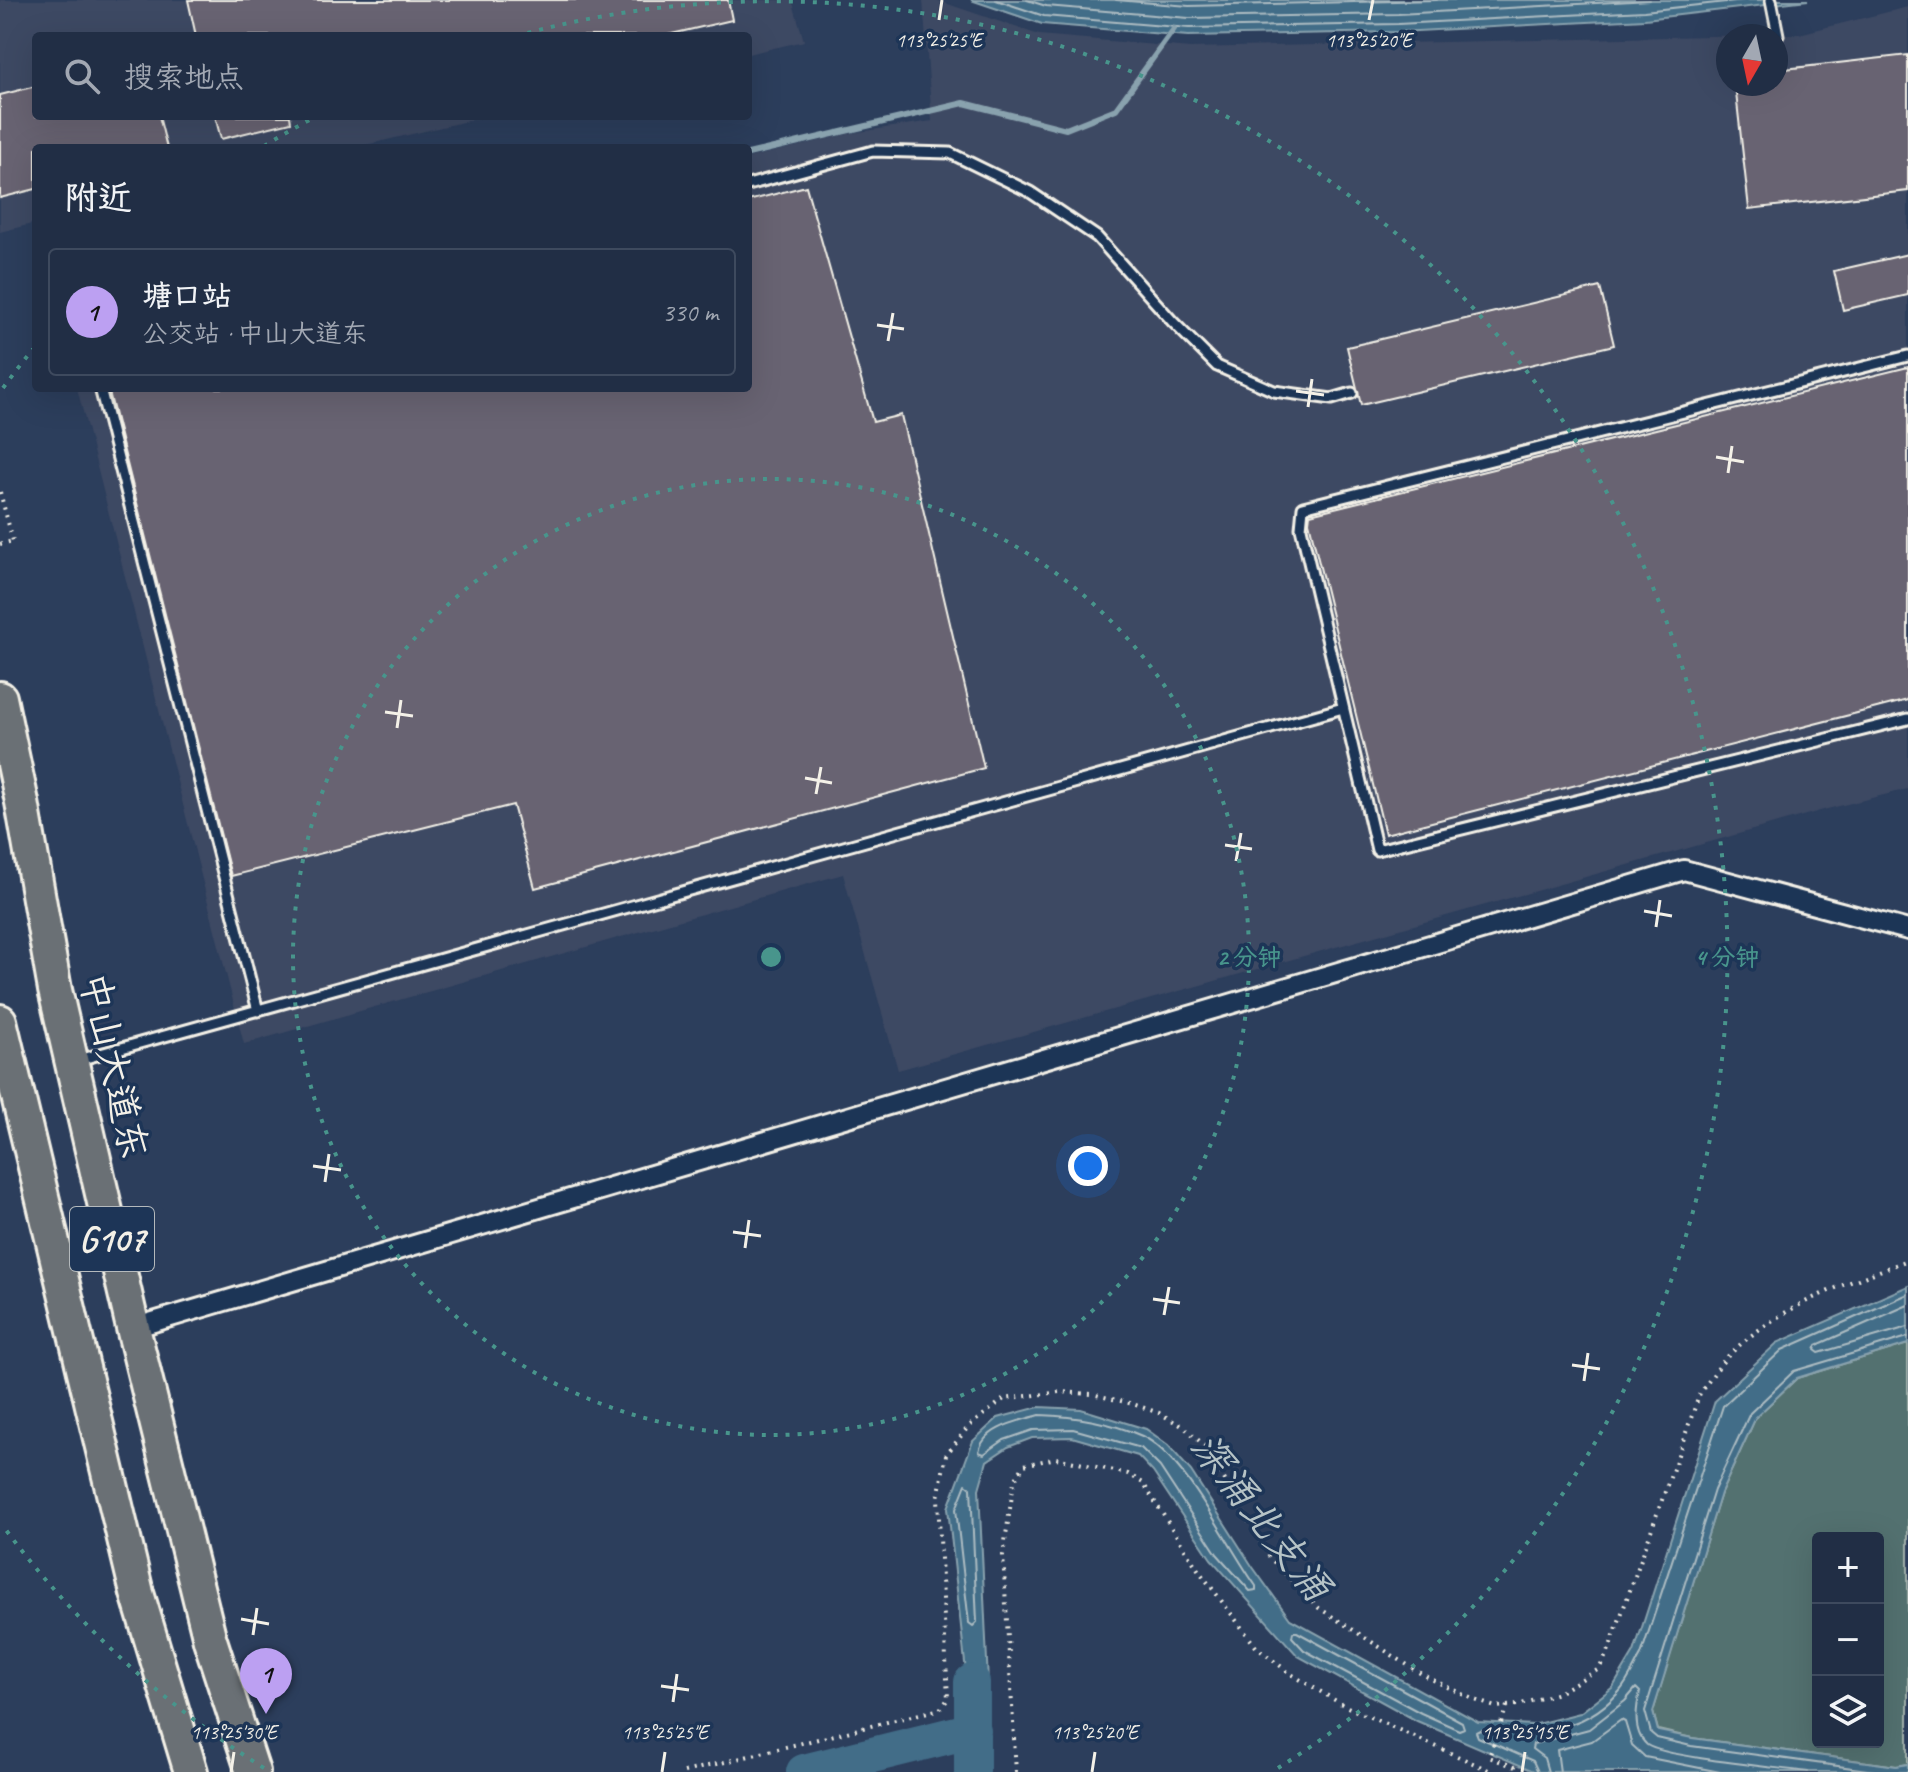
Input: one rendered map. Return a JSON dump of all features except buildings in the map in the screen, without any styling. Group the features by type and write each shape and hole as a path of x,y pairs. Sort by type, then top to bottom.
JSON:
{"highway":[{"name":"中山大道东","path":"0,698 55,990 133,1328 206,1627 253,1772"},
{"name":"G107","path":"0,1021 137,1593 191,1772"}],"street":[{"path":"133,1328 1684,870 1908,930"}],"lane":[{"path":"1771,0 1775,24"},
{"path":"752,184 873,151 950,153 1030,192 1097,237 1217,366 1274,391 1332,399 1352,393"},
{"path":"1908,356 1303,507 1301,528 1377,850 1908,719"},
{"path":"101,392 258,1011"},
{"path":"72,1062 1343,708"}],"path":[{"path":"0,492 13,541 0,544"},
{"path":"684,1772 940,1709 948,1699 938,1498 946,1455 969,1426 1004,1399 1060,1392 1092,1394 1133,1404 1159,1413 1184,1427 1205,1446 1270,1558 1319,1608 1423,1675 1495,1707 1558,1693 1599,1669 1608,1652 1700,1393 1725,1359 1758,1330 1808,1298 1908,1260"},
{"path":"1016,1772 1003,1555 1014,1482 1024,1465 1056,1458 1128,1474 1143,1483 1199,1571 1257,1648 1291,1674 1365,1716 1493,1772"},
{"path":"1507,1706 1489,1757 1515,1767 1514,1772"}],"shaded area":[{"path":"0,0 792,0 804,41 752,53 752,32 32,32 32,120 471,120 370,144 32,144 32,224 0,232"},
{"path":"923,0 936,0 1039,35 1190,48 1716,36 1716,96 1788,96 1788,34 1908,7 1908,789 1827,809 898,1070 843,874 244,1044 78,392 752,392 752,157 852,133 932,121"}],"green space":[{"path":"1908,1344 1908,1764 1897,1766 1692,1738 1658,1730 1653,1712 1721,1493 1756,1417 1797,1378"}],"water":[{"path":"971,0 1808,0 1645,19 1398,32 1188,36 1042,24"},
{"path":"1908,1286 1908,1344 1797,1378 1756,1417 1721,1493 1653,1712 1658,1731 1896,1766 1908,1764 1908,1772 1536,1772 1417,1721 1298,1656 1211,1559 1153,1472 1138,1456 1072,1437 1032,1438 1008,1447 987,1461 979,1489 989,1704 988,1772 977,1772 948,1508 973,1441 998,1418 1039,1407 1081,1409 1146,1429 1168,1445 1191,1471 1290,1619 1478,1722 1533,1725 1580,1713 1613,1687 1634,1652 1715,1401 1777,1343"}],"waterway":[{"path":"752,153 964,103 1066,129 1116,109 1174,29"},
{"name":"深涌北支涌","path":"972,1682 972,1772"},
{"path":"804,1772 973,1730"}],"place":[{"name":"塘口站","path":"266,1714"}]}
